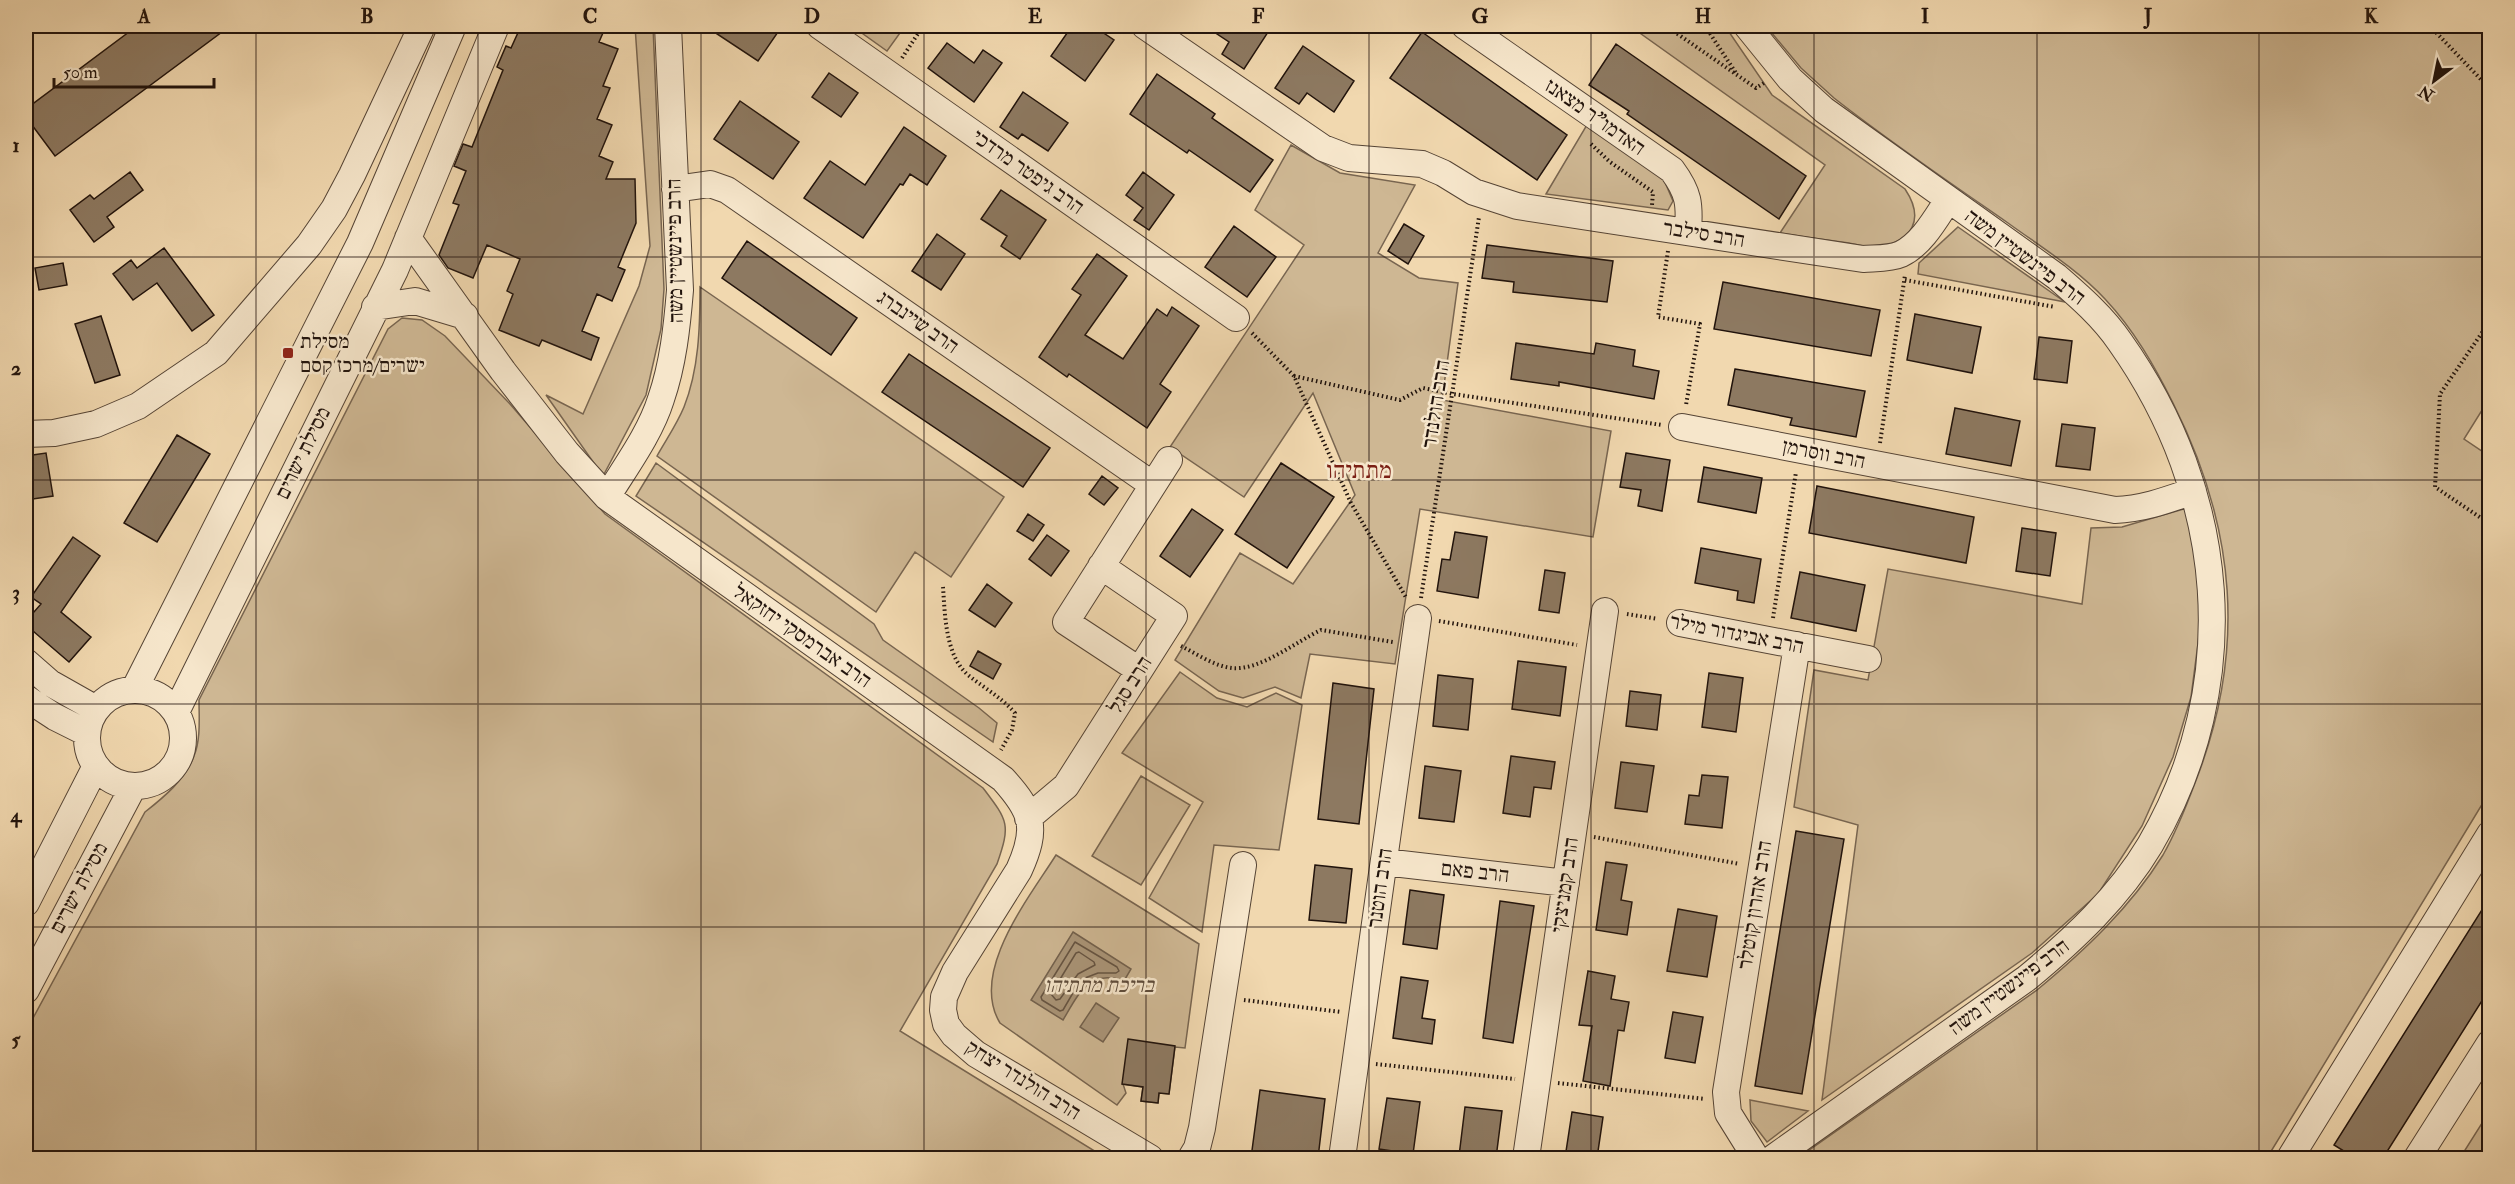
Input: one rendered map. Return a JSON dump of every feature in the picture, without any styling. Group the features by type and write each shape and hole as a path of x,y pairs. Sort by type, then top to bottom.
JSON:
{"street":[{"path":"26,434 54,433 96,424 138,406 216,352 309,244 334,209 422,26"},
{"name":"מסילת ישרים","path":"134,690 360,243 453,26"},
{"name":"מסילת ישרים","path":"176,712 395,270 496,26"},
{"name":"הרב פיינשטיין משה","path":"607,497 647,430 661,400 677,331 680,290 668,26"},
{"name":"הרב גיפטר מרדכי","path":"820,26 1236,318"},
{"name":"הרב סילבר","path":"1145,26 1323,148 1349,158 1422,164 1482,195 1517,206 1863,258 1901,254 1910,248"},
{"name":"האדמו\"ר מצאנז","path":"1465,26 1671,170 1687,193 1689,207 1670,229"},
{"name":"הרב פיינשטיין משה","path":"1747,26 1783,70 1824,110 2057,277 2092,309 2120,341 2146,383 2170,432 2193,491 2203,523 2211,573 2213,627 2209,675 2198,729 2170,806 2149,846 2098,914 2062,949 2027,978 1773,1158"},
{"name":"הרב שיינברג","path":"675,189 710,184 727,190 1153,485"},
{"path":"1910,248 1930,227 1948,200"},
{"name":"הרב אברמסקי יחזקאל","path":"408,238 465,316 479,340 567,453 607,497 1003,779 1022,800 1031,838 1019,870 955,972"},
{"path":"375,308 415,301 465,316"},
{"name":"הרב ווסרמן","path":"1682,428 2115,510 2151,506 2193,491"},
{"path":"1139,670 1066,622 1169,460"},
{"name":"הרב סגל","path":"1028,818 1066,786 1174,616 1101,566"},
{"name":"הרב קמניצקי","path":"1526,1158 1605,611"},
{"name":"הרב הוטנר","path":"1342,1158 1418,618"},
{"name":"הרב אביגדור מילר","path":"1680,622 1868,659"},
{"name":"הרב אהרון קוטלר","path":"1756,1158 1728,1113 1726,1092 1797,645"},
{"path":"26,662 50,683 96,709"},
{"path":"134,690 158,696 176,712 184,737 177,762 169,773 159,781 146,786 133,787 112,781 96,766 87,745 87,733 96,709 107,699 134,690"},
{"path":"26,698 55,717 87,733"},
{"name":"מסילת ישרים","path":"26,903 96,766"},
{"name":"מסילת ישרים","path":"26,990 133,787"},
{"path":"2290,1158 2490,834"},
{"name":"הרב פאם","path":"1384,862 1566,883"},
{"path":"1191,1158 1197,1148 1202,1128 1244,865"},
{"name":"הרב הולנדר יצחק","path":"955,972 944,998 943,1010 946,1024 954,1035 976,1054 1150,1158"},
{"path":"2418,1158 2490,1043"}],"path":[{"path":"890,75 923,26"},
{"path":"1666,26 1756,88 1783,70"},
{"path":"1705,26 1738,76"},
{"path":"2430,26 2490,89"},
{"path":"1294,376 1400,400 1423,388 1682,428 1700,324 1658,317 1670,229 1653,192 1610,162 1586,139 1598,119"},
{"name":"הרב הולנדר","path":"1418,618 1482,195"},
{"path":"1876,464 1910,248"},
{"path":"1905,280 2077,311 2092,309"},
{"path":"1236,318 1277,356 1294,376 1365,531 1418,618 1599,649"},
{"path":"2490,321 2440,394 2435,487 2490,525"},
{"path":"1770,640 1799,450"},
{"path":"943,587 946,624 955,654 966,673 1002,699 1015,713 1012,730 990,770"},
{"name":"הרב אביגדור מילר","path":"1605,611 1680,622"},
{"path":"1161,635 1214,663 1234,669 1256,664 1287,650 1321,630 1414,646"},
{"path":"1573,833 1761,868"},
{"path":"1222,997 1362,1015"}],"green space":[{"path":"635,26 653,26 664,289 661,329 646,395 603,476 546,395 583,414 639,286 650,246"},
{"path":"852,26 905,26 887,51"},
{"path":"1630,26 1725,26 1772,95 1905,189 1914,210 1912,227 1907,234 1889,244 1867,247 1780,233 1825,165"},
{"path":"1766,26 2489,26 2489,399 2464,439 2489,456 2489,793 2267,1158 1798,1158 2037,990 2105,928 2136,893 2163,855 2172,837 2195,783 2212,734 2222,686 2228,638 2227,590 2221,543 2210,497 2194,450 2173,403 2143,348 2115,311 2094,288 2058,259 1834,98 1801,68"},
{"path":"1588,123 1664,180 1673,201 1668,210 1546,194"},
{"path":"1291,145 1340,173 1415,185 1378,253 1419,278 1458,283 1442,400 1611,431 1593,537 1420,509 1395,664 1310,654 1301,698 1275,687 1243,698 1219,691 1175,660 1240,553 1293,584 1355,495 1313,393 1244,497 1170,447 1304,245 1255,210"},
{"path":"1958,227 2065,302 1918,274 1919,263"},
{"path":"700,287 1004,497 951,577 915,552 876,612 657,456 681,413 693,378 699,333"},
{"path":"402,318 422,320 445,336 510,404 605,514 983,788 998,808 1005,823 1004,840 997,864 900,1031 1106,1158 26,1158 26,1031 145,812 159,801 186,772 198,742 199,700 388,329"},
{"path":"656,463 874,624 883,640 979,708 997,723 993,742 636,496"},
{"path":"2187,508 2197,566 2200,628 2191,697 2173,757 2142,826 2098,894 2032,953 1822,1100 1858,825 1794,807 1814,670 1868,680 1888,569 2082,604 2091,528 2122,527"},
{"path":"1180,672 1217,698 1247,707 1276,693 1302,705 1279,850 1214,845 1202,932 1149,898 1203,802 1122,753"},
{"path":"1141,776 1190,805 1141,885 1092,856"},
{"name":"בריכת מתתיהו","path":"1056,855 1199,944 1185,1048 1175,1047 1169,1094 1159,1093 1158,1103 1141,1101 1143,1087 1123,1084 1126,1093 1117,1105 1000,1023 992,1003 992,981 997,959 1018,914"},
{"path":"1750,1100 1808,1111 1767,1142 1751,1121"},
{"path":"2489,1112 2489,1158 2460,1158"}],"water":[{"path":"1073,932 1131,969 1124,981 1102,978 1086,986 1063,1020 1031,1000"},
{"path":"1096,1003 1119,1018 1103,1042 1080,1027"}],"building":[{"path":"137,26 230,26 55,156 26,117 26,109"},
{"path":"521,26 606,26 599,42 618,49 603,86 610,88 597,119 612,125 599,156 613,162 606,179 635,179 636,223 618,267 625,270 612,301 597,294 582,331 599,338 591,360 542,340 539,346 499,330 513,294 507,291 520,259 487,245 473,278 448,268 439,255 459,205 453,203 466,171 454,166 463,144 472,147 503,70 497,67 506,46 511,48"},
{"path":"705,26 769,26 778,32 758,61"},
{"path":"1072,26 1093,26 1114,40 1085,81 1051,56"},
{"path":"1205,26 1272,26 1244,69 1222,54 1229,42"},
{"path":"1422,32 1567,135 1537,180 1390,78"},
{"path":"947,43 974,63 983,50 1002,63 974,102 928,68"},
{"path":"1616,44 1806,176 1779,219 1627,114 1629,111 1589,85"},
{"path":"1303,46 1354,81 1334,112 1307,93 1299,104 1275,88"},
{"path":"829,73 858,93 841,117 812,97"},
{"path":"1157,74 1215,114 1212,118 1273,160 1250,192 1189,150 1187,153 1130,114"},
{"path":"1023,92 1068,123 1048,151 1022,134 1018,139 1000,127"},
{"path":"740,101 799,142 773,179 714,139"},
{"path":"904,127 946,156 927,185 910,174 903,185 900,184 863,238 804,198 830,161 865,185"},
{"path":"130,172 143,190 107,217 114,227 94,242 70,210 90,195 94,199"},
{"path":"1143,172 1174,195 1149,230 1134,220 1143,208 1126,195"},
{"path":"1001,190 1046,220 1020,259 1001,246 1007,236 981,219"},
{"path":"1404,224 1424,236 1408,264 1388,251"},
{"path":"1234,226 1276,257 1247,297 1205,267"},
{"path":"937,234 965,254 941,290 912,271"},
{"path":"747,241 857,318 831,355 722,278"},
{"path":"1487,245 1613,261 1607,302 1513,292 1514,282 1482,278"},
{"path":"164,248 214,315 192,331 157,283 133,300 113,274 131,260 137,268"},
{"path":"1097,254 1127,276 1085,335 1123,359 1157,309 1167,316 1172,307 1199,326 1160,384 1171,392 1147,428 1069,374 1067,377 1039,357 1081,295 1072,289"},
{"path":"63,263 67,285 39,290 35,268"},
{"path":"1723,282 1880,310 1871,356 1714,329"},
{"path":"1915,314 1981,327 1972,373 1907,360"},
{"path":"101,316 120,375 95,383 75,324"},
{"path":"2039,337 2072,341 2067,383 2034,379"},
{"path":"1516,343 1594,354 1596,343 1635,350 1633,366 1659,371 1654,399 1559,382 1559,386 1511,379"},
{"path":"909,354 1050,448 1023,487 882,392"},
{"path":"1735,369 1865,391 1856,437 1790,425 1792,418 1728,405"},
{"path":"1955,408 2020,421 2011,466 1946,454"},
{"path":"2062,424 2095,428 2090,470 2056,466"},
{"path":"177,435 210,454 157,542 124,523"},
{"path":"46,453 53,496 26,500 26,456"},
{"path":"1626,453 1670,460 1662,511 1638,506 1641,490 1620,487"},
{"path":"1281,463 1334,497 1287,568 1235,534"},
{"path":"1704,467 1762,478 1756,513 1698,502"},
{"path":"1102,476 1118,488 1104,505 1089,494"},
{"path":"1817,486 1974,517 1966,563 1809,533"},
{"path":"1192,509 1223,530 1190,577 1160,556"},
{"path":"1028,514 1044,525 1033,541 1017,531"},
{"path":"2022,528 2056,533 2050,576 2016,571"},
{"path":"1455,532 1487,537 1478,598 1437,591 1442,559 1450,560"},
{"path":"1047,535 1069,551 1051,576 1029,559"},
{"path":"73,537 100,556 61,612 91,637 69,662 26,625 26,621 41,604 31,597"},
{"path":"1701,548 1761,559 1754,603 1737,600 1738,591 1695,583"},
{"path":"1545,570 1565,573 1559,613 1539,610"},
{"path":"1800,572 1865,585 1856,631 1791,618"},
{"path":"987,584 1012,603 995,627 969,610"},
{"path":"978,651 1001,664 993,679 970,666"},
{"path":"1518,661 1566,667 1560,716 1512,709"},
{"path":"1709,673 1743,678 1736,732 1702,727"},
{"path":"1438,675 1473,679 1468,730 1433,726"},
{"path":"1333,683 1374,689 1359,824 1318,819"},
{"path":"1630,691 1661,695 1657,730 1626,726"},
{"path":"1511,756 1555,762 1551,789 1534,787 1530,817 1503,813"},
{"path":"1621,762 1654,766 1647,812 1615,808"},
{"path":"1425,766 1461,771 1454,822 1419,818"},
{"path":"1702,775 1728,777 1722,828 1685,824 1689,795 1699,796"},
{"path":"1796,831 1844,839 1802,1094 1755,1086"},
{"path":"1606,862 1627,865 1621,900 1632,902 1627,935 1596,930"},
{"path":"1315,865 1352,869 1346,923 1309,920"},
{"path":"1410,890 1444,895 1437,949 1403,944"},
{"path":"2490,897 2490,988 2383,1158 2355,1158 2334,1145"},
{"path":"1500,901 1534,906 1513,1043 1483,1038"},
{"path":"1678,909 1717,916 1707,977 1667,971"},
{"path":"1588,971 1615,976 1611,999 1629,1002 1624,1031 1618,1030 1610,1086 1583,1081 1592,1026 1579,1025"},
{"path":"1401,977 1428,981 1422,1018 1435,1020 1432,1044 1393,1038"},
{"path":"1673,1012 1703,1017 1695,1063 1665,1058"},
{"path":"1128,1039 1175,1046 1169,1094 1159,1093 1158,1103 1141,1101 1143,1087 1122,1084"},
{"path":"1260,1090 1325,1099 1318,1158 1251,1158"},
{"path":"1387,1098 1420,1102 1413,1154 1379,1149"},
{"path":"1465,1107 1502,1111 1496,1158 1459,1156"},
{"path":"1572,1112 1603,1117 1597,1158 1565,1158"}],"place":[{"name":"מסילת ישרים/מרכז קסם","path":"288,353"}],"district":[{"name":"מתתיהו","path":"1359,470"}]}
